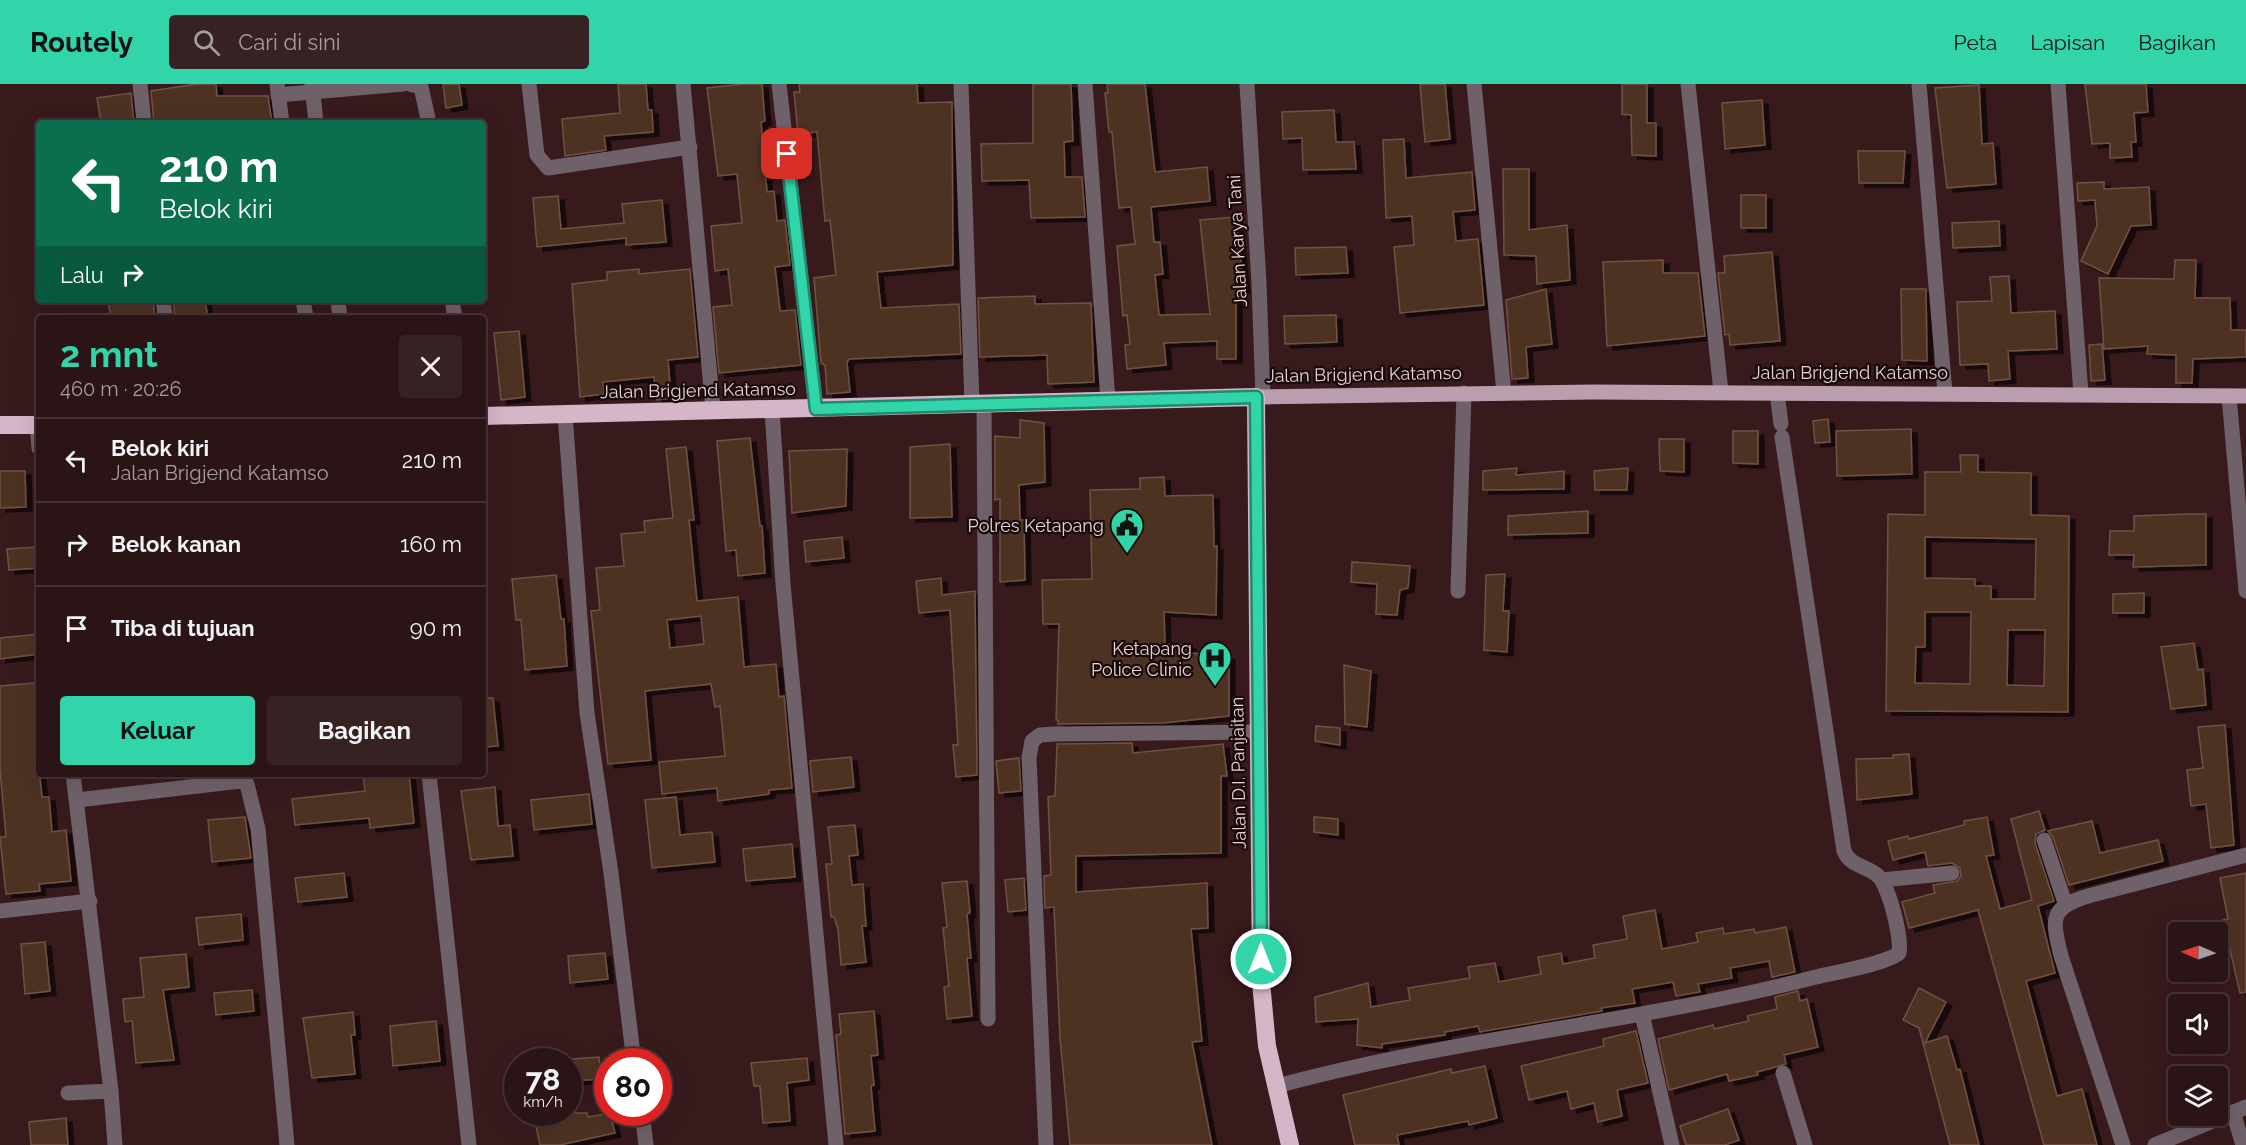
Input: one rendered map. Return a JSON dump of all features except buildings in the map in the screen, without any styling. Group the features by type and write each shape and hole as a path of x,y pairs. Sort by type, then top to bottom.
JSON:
{"highway":[{"name":"Jalan Brigjend Katamso","path":"486,416 1260,397"},
{"name":"Jalan D.I. Panjaitan","path":"1260,397 1261,982 1267,1046 1290,1145"},
{"path":"0,425 36,425"}],"main road":[{"name":"Jalan Brigjend Katamso","path":"1260,397 1721,392 2246,396"}],"street":[{"path":"140,84 144,120"},
{"path":"282,120 277,89 403,84"},
{"path":"410,84 421,87 428,120"},
{"path":"529,84 537,155 543,166 548,168 690,147"},
{"path":"683,84 713,410"},
{"path":"779,84 816,409"},
{"path":"961,84 978,404 988,1019"},
{"path":"1085,84 1108,400"},
{"name":"Jalan Karya Tani","path":"1246,84 1260,283 1260,397"},
{"path":"1474,84 1504,393"},
{"path":"1688,84 1721,392"},
{"path":"1919,84 1945,393"},
{"path":"2058,84 2081,394"},
{"path":"312,88 316,120"},
{"path":"1458,591 1464,393"},
{"path":"1777,393 1844,851 1852,863 1882,880 1952,873"},
{"path":"2229,396 2246,591"},
{"path":"772,409 783,584 836,1145"},
{"path":"565,414 587,713 611,873 632,1048"},
{"path":"1046,1145 1029,758 1032,741 1040,735 1055,734 1259,732"},
{"path":"73,777 90,901 115,1145"},
{"path":"429,777 469,1145"},
{"path":"76,800 241,782 247,784 258,829 287,1145"},
{"path":"2044,840 2065,903"},
{"path":"2123,1145 2061,956 2056,923 2058,911 2065,903 2246,855"},
{"path":"1277,1086 1354,1065 1642,1014 1777,987 1895,956 1899,953 1900,946 1882,880"},
{"path":"0,911 90,901"},
{"path":"1642,1014 1672,1145"},
{"path":"1783,1073 1805,1145"},
{"path":"68,1094 111,1091"},
{"path":"2155,1145 2239,1110 2243,1145"},
{"path":"644,1126 646,1145"}],"place":[{"name":"Polres Ketapang","path":"1127,554"},
{"name":"Ketapang Police Clinic","path":"1215,687"}],"route":[{"path":"787,154 816,409 1256,397 1261,959"}]}
